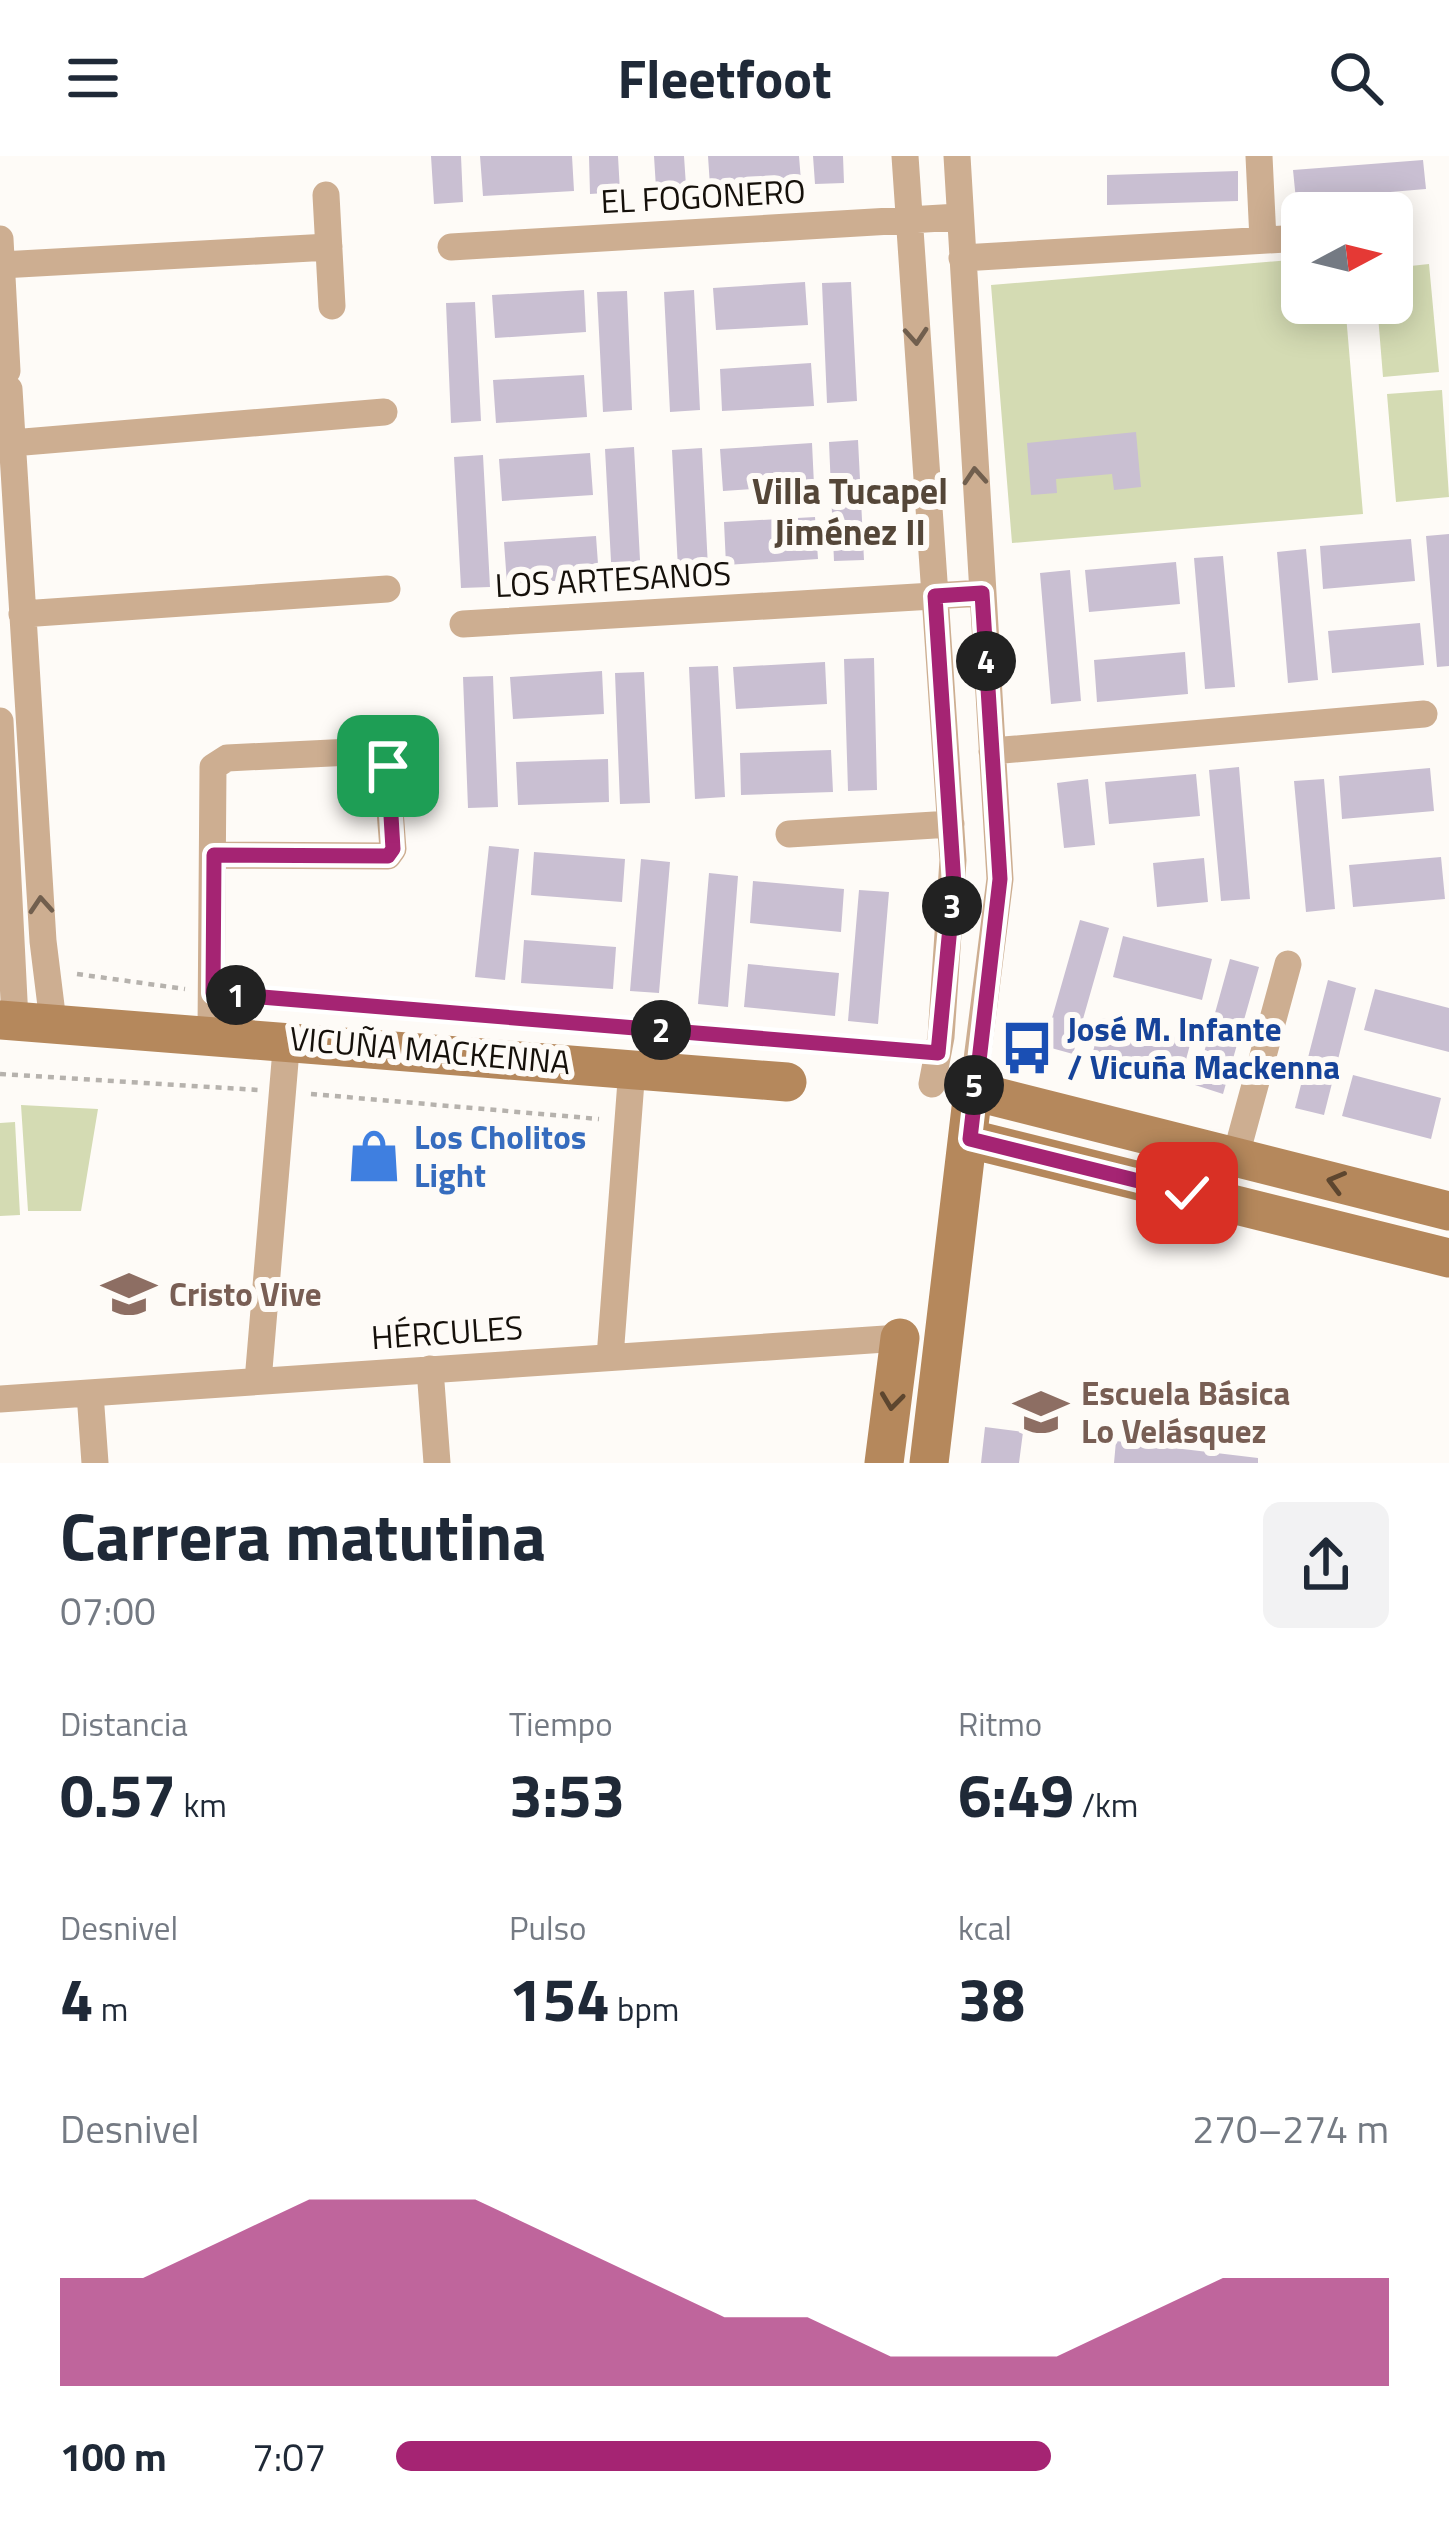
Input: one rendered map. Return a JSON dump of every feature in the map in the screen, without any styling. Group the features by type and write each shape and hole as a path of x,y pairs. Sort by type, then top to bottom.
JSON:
{"main road":[{"name":"VICUÑA MACKENNA","path":"23,1020 212,1012 287,1038 787,1082"},
{"path":"929,1463 973,1091 1449,1211"},
{"path":"970,1139 1449,1258"},
{"path":"1187,1193 1253,1160"},
{"path":"884,1463 900,1338"}],"street":[{"path":"905,156 954,885 932,1084"},
{"path":"957,156 998,914 973,1091"},
{"path":"1259,156 1263,241"},
{"path":"326,195 332,307"},
{"name":"EL FOGONERO","path":"451,247 959,217"},
{"path":"0,239 4,381 46,969 23,1020"},
{"path":"962,258 1281,240"},
{"path":"2,265 328,247"},
{"path":"12,443 384,412"},
{"path":"22,614 387,589"},
{"name":"LOS ARTESANOS","path":"463,624 982,593"},
{"path":"992,752 1424,714"},
{"path":"0,722 23,1020"},
{"path":"212,1012 212,772 221,760 372,751 386,760 393,849 388,856 214,855"},
{"path":"788,834 951,824"},
{"path":"1253,1160 1288,964"},
{"path":"258,1381 287,1038"},
{"path":"610,1357 632,1068"},
{"name":"HÉRCULES","path":"0,1399 900,1338"},
{"path":"430,1369 437,1463"},
{"path":"90,1393 95,1463"}],"path":[{"path":"46,969 212,1012 938,1053"},
{"path":"0,1074 283,1091 627,1121"}],"green space":[{"path":"1281,261 1281,324 1347,324 1363,514 1012,543 991,285"},
{"path":"1429,264 1439,372 1383,377 1379,324 1413,324 1413,266"},
{"path":"1442,390 1449,497 1396,502 1387,394"},
{"path":"21,1105 98,1109 81,1211 28,1211"},
{"path":"15,1122 20,1215 0,1216 0,1123"}],"building":[{"path":"431,156 461,156 463,202 434,204"},
{"path":"480,156 572,156 574,191 483,196"},
{"path":"589,156 618,156 620,192 590,194"},
{"path":"654,156 684,156 686,186 656,188"},
{"path":"708,156 799,156 801,181 710,186"},
{"path":"813,156 843,156 844,183 815,184"},
{"path":"1423,160 1426,189 1295,192 1293,170"},
{"path":"1238,171 1238,201 1107,205 1107,175"},
{"path":"805,282 808,325 716,330 713,288"},
{"path":"851,282 857,401 827,403 822,283"},
{"path":"584,290 586,332 495,338 492,295"},
{"path":"694,290 700,410 670,412 664,292"},
{"path":"627,291 632,410 603,412 597,292"},
{"path":"475,302 481,421 451,423 446,303"},
{"path":"811,363 814,406 722,411 720,369"},
{"path":"584,375 587,417 496,423 493,380"},
{"path":"1136,432 1141,487 1114,490 1112,474 1056,479 1057,493 1031,495 1027,443"},
{"path":"858,440 864,560 834,561 829,442"},
{"path":"812,443 814,485 723,491 720,449"},
{"path":"634,447 641,579 612,580 605,449"},
{"path":"702,448 708,568 678,569 672,450"},
{"path":"590,453 593,495 502,501 499,459"},
{"path":"483,455 490,587 461,588 454,457"},
{"path":"815,517 818,559 726,565 724,522"},
{"path":"1449,534 1449,666 1437,667 1426,536"},
{"path":"596,536 599,578 507,584 504,542"},
{"path":"1411,539 1415,581 1323,589 1320,546"},
{"path":"1306,549 1318,680 1288,683 1277,552"},
{"path":"1223,556 1235,687 1205,689 1194,558"},
{"path":"1176,562 1180,604 1089,612 1085,570"},
{"path":"1070,570 1081,701 1051,704 1040,573"},
{"path":"1420,623 1424,665 1332,673 1328,631"},
{"path":"1185,652 1188,694 1097,702 1094,660"},
{"path":"874,658 877,790 848,791 844,659"},
{"path":"825,662 827,704 736,709 733,667"},
{"path":"718,666 725,797 695,799 689,667"},
{"path":"602,671 604,714 513,719 510,677"},
{"path":"644,672 650,803 620,804 615,673"},
{"path":"493,676 498,807 468,808 463,677"},
{"path":"831,750 833,792 741,795 740,753"},
{"path":"608,759 609,802 518,805 516,762"},
{"path":"1239,767 1250,899 1221,901 1209,770"},
{"path":"1430,768 1434,811 1342,819 1339,776"},
{"path":"1196,774 1200,816 1109,824 1105,782"},
{"path":"1088,779 1095,845 1064,848 1057,783"},
{"path":"1324,779 1335,909 1306,912 1294,781"},
{"path":"489,846 519,849 505,980 475,977"},
{"path":"534,852 625,859 622,902 531,895"},
{"path":"1441,857 1445,899 1353,907 1349,865"},
{"path":"1204,858 1208,902 1157,907 1153,863"},
{"path":"641,859 670,862 659,993 630,991"},
{"path":"709,873 738,876 728,1007 698,1004"},
{"path":"753,881 844,889 841,932 750,923"},
{"path":"859,890 889,892 878,1024 848,1021"},
{"path":"1080,920 1109,928 1073,1054 1044,1046"},
{"path":"1123,936 1212,959 1202,1000 1113,977"},
{"path":"524,940 616,947 613,989 521,983"},
{"path":"1230,959 1259,967 1223,1094 1195,1085"},
{"path":"748,964 839,973 835,1016 744,1007"},
{"path":"1328,980 1356,988 1324,1115 1295,1108"},
{"path":"1375,989 1449,1008 1449,1052 1364,1030"},
{"path":"1102,1018 1191,1041 1180,1082 1091,1059"},
{"path":"1353,1075 1441,1098 1431,1139 1342,1116"},
{"name":"Los Cholitos Light","path":"363,1140 387,1142 386,1172 361,1170"},
{"path":"985,1427 1023,1432 1019,1463 981,1463"},
{"path":"1116,1441 1258,1458 1258,1463 1114,1463"}],"place":[{"name":"José M. Infante / Vicuña Mackenna","path":"1027,1048"},
{"name":"Los Cholitos Light","path":"374,1156"},
{"name":"Cristo Vive","path":"129,1294"},
{"name":"Escuela Básica Lo Velásquez","path":"1041,1412"}],"district":[{"name":"Villa Tucapel Jiménez II","path":"850,512"}],"route":[{"path":"388,766 393,849 383,859 214,855 213,993 938,1053 954,885 935,596 982,593 1000,879 970,1139 1187,1193"}]}
